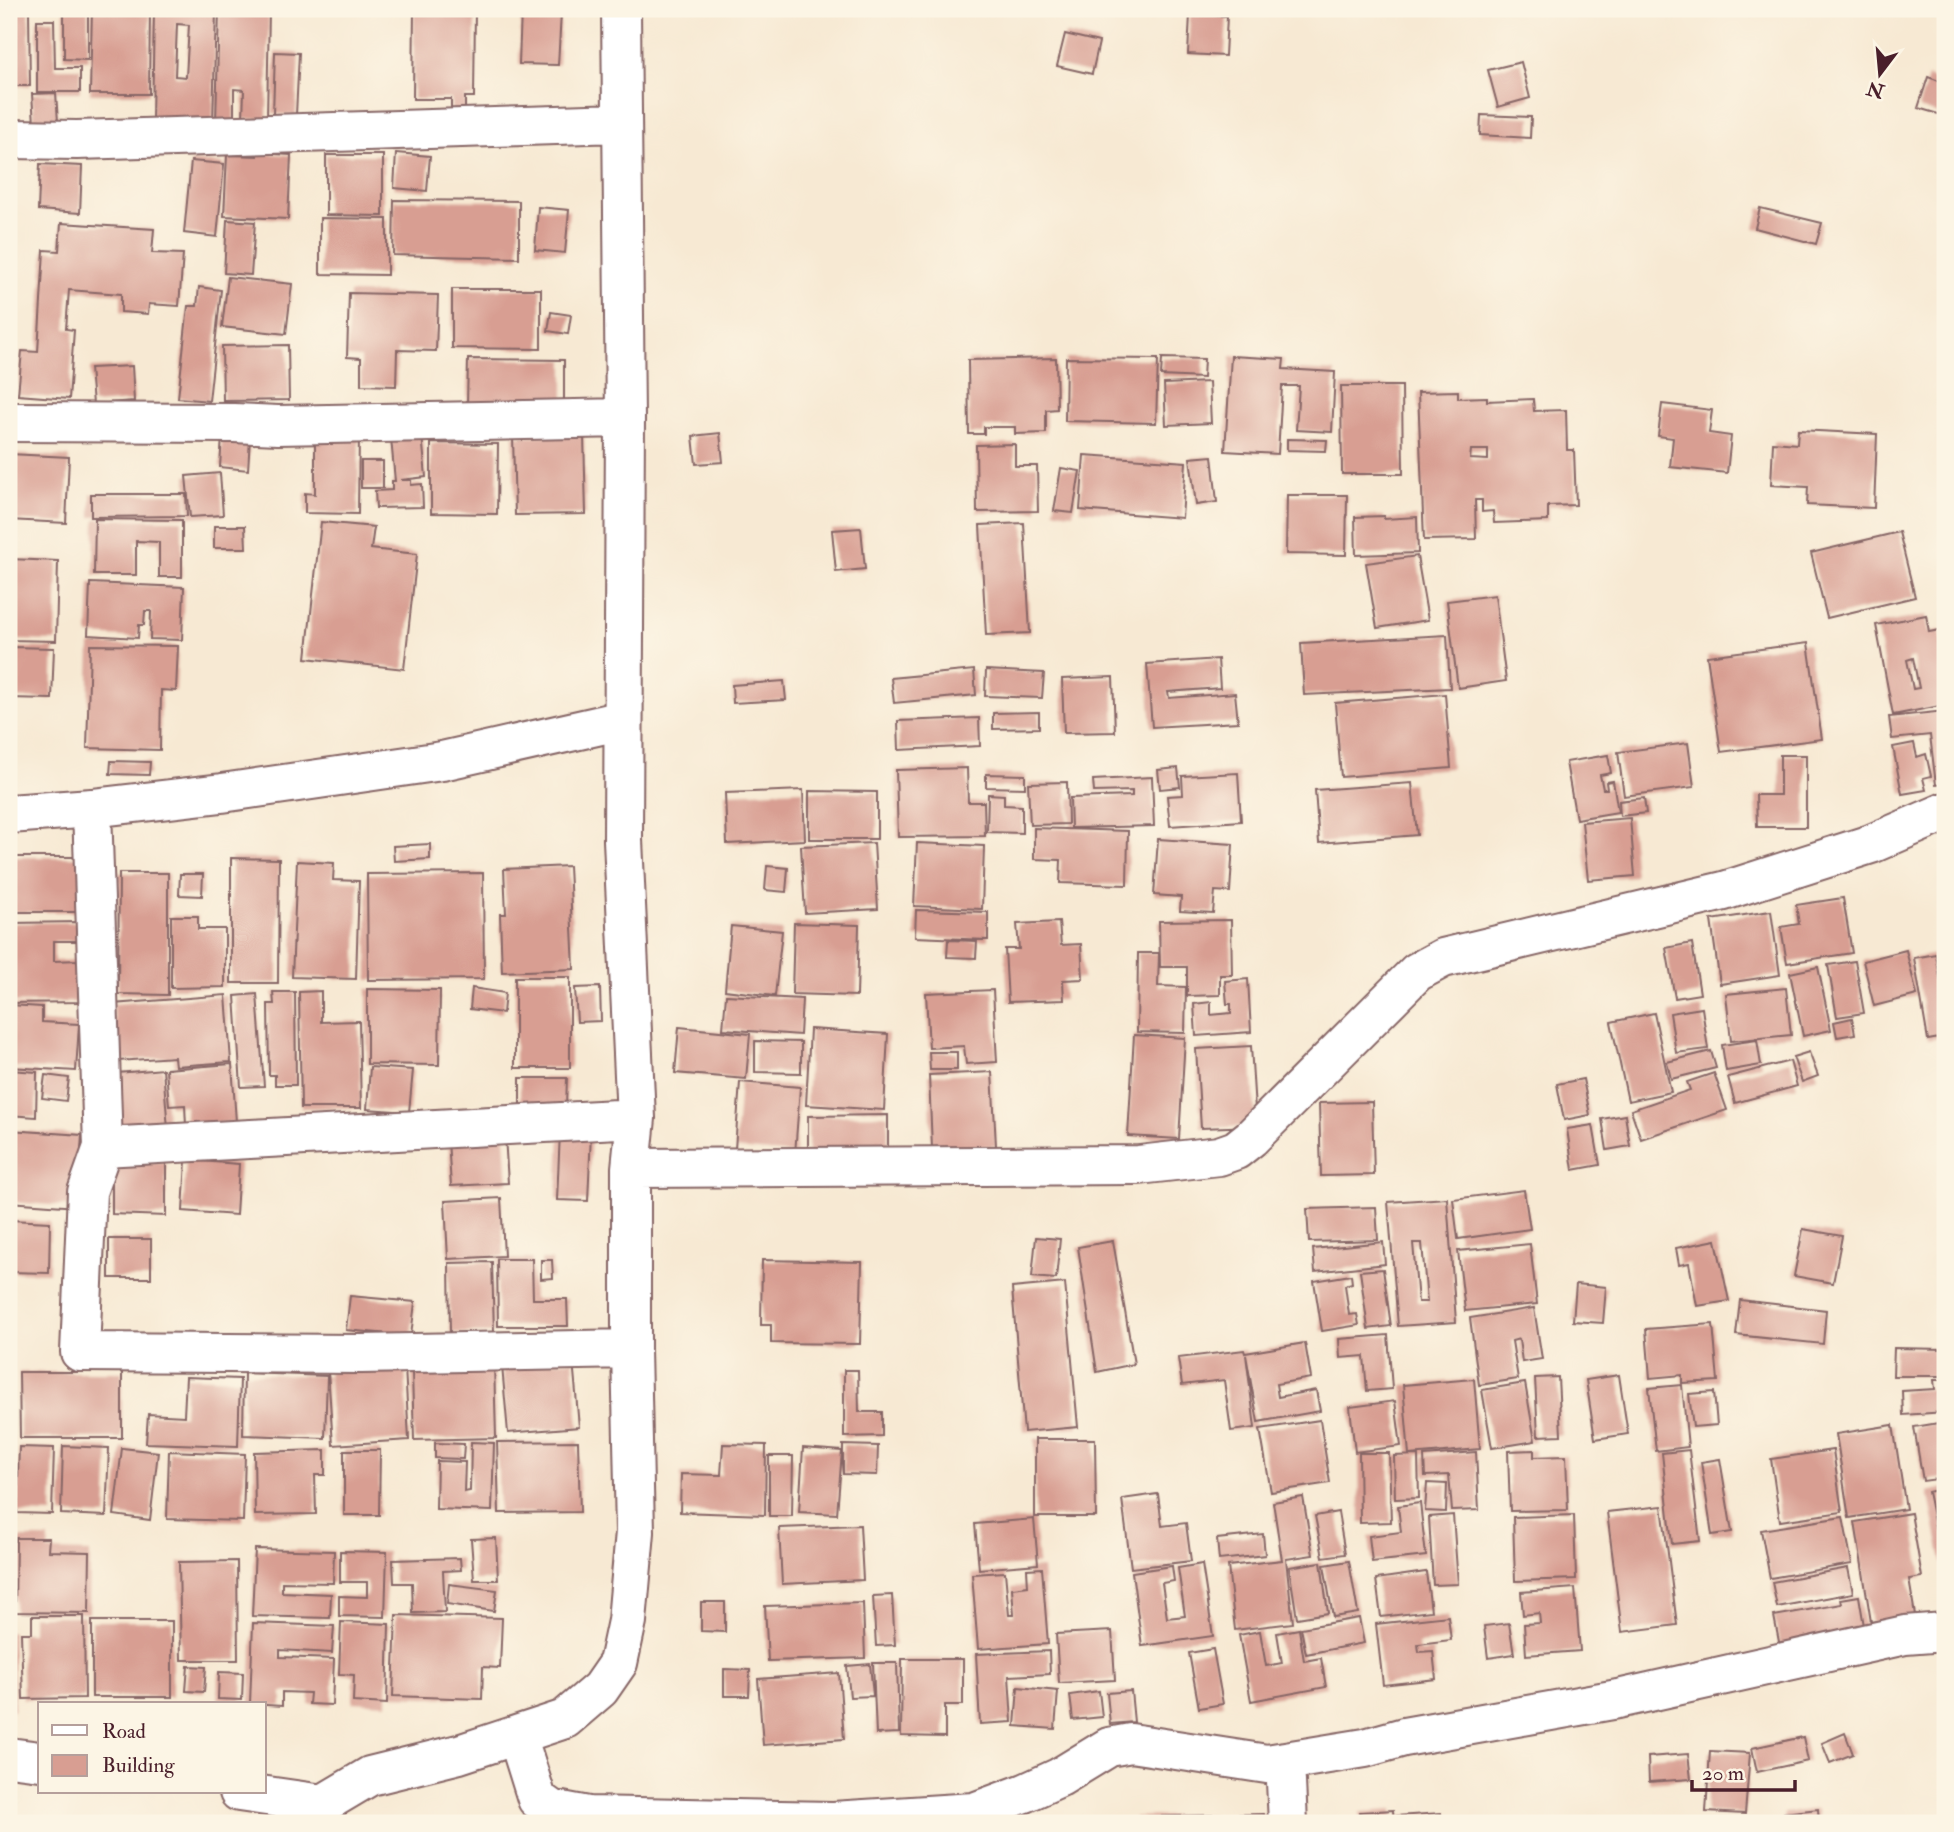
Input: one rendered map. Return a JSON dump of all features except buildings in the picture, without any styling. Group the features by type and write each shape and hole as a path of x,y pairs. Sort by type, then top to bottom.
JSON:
{"street":[{"path":"247,1794 318,1813 370,1776 458,1754 565,1720 600,1689 618,1663 627,1621 635,1532 631,1168 636,1118 623,841 625,418 621,9"},
{"path":"9,139 76,140 621,123"},
{"path":"9,422 278,425 625,418"},
{"path":"9,814 92,808 222,793 442,761 623,720"},
{"path":"92,808 103,1147 87,1192 80,1352 361,1354 631,1349"},
{"path":"631,1168 1139,1165 1219,1156 1236,1150 1251,1138 1417,972 1443,958 1724,891 1871,844 1945,812"},
{"path":"103,1147 636,1118"},
{"path":"517,1735 537,1799 551,1809 588,1815 833,1821 974,1812 1060,1777 1109,1747 1131,1743 1267,1764 1619,1699 1905,1635 1945,1632"},
{"path":"9,1757 38,1761"},
{"path":"1284,1761 1288,1823"}]}
